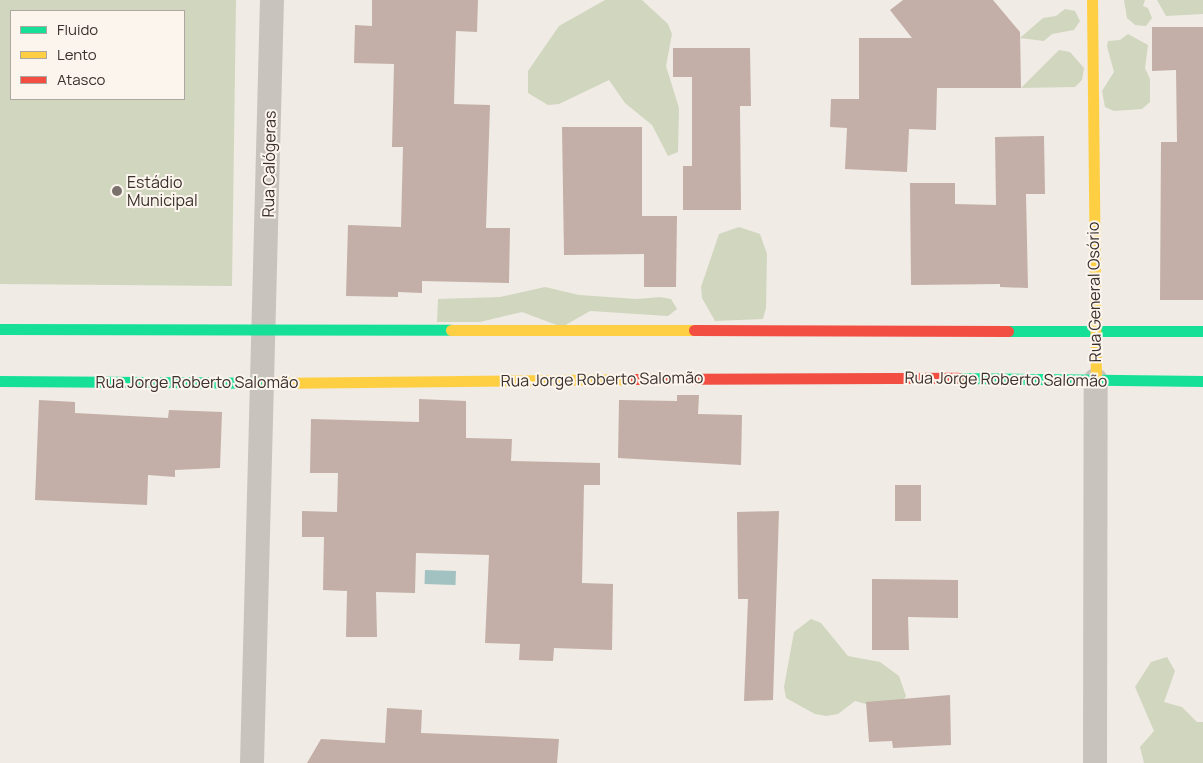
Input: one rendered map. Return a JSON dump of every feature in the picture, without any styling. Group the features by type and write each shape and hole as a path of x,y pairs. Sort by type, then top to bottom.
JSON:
{"main road":[{"name":"Rua General Osório","path":"1092,0 1092,330 1096,380"},
{"path":"0,329 265,328 842,337 1092,330 1203,332"},
{"name":"Rua Jorge Roberto Salomão","path":"0,381 260,383 840,371 1096,380 1203,381"}],"street":[{"name":"Rua Calógeras","path":"252,763 260,383 265,328 272,0"},
{"name":"Rua General Osório","path":"1094,763 1096,380"}],"green space":[{"name":"Estádio Municipal","path":"0,0 236,0 232,286 0,284"},
{"path":"605,0 642,0 668,24 672,34 666,66 679,108 678,152 668,156 652,125 625,103 609,80 559,104 548,105 528,93 528,71 559,26"},
{"path":"1124,0 1145,0 1143,6 1148,8 1152,18 1146,26 1135,25 1127,18"},
{"path":"1157,0 1203,0 1203,14 1166,16"},
{"path":"1065,9 1075,11 1080,21 1074,30 1052,34 1044,41 1020,38 1043,18 1056,16"},
{"path":"1128,34 1148,45 1145,68 1150,79 1150,102 1142,109 1114,111 1105,107 1102,91 1114,72 1107,46 1108,41 1120,40"},
{"path":"1059,50 1070,52 1084,68 1082,80 1075,87 1021,88"},
{"path":"739,227 760,234 767,254 766,308 763,319 715,321 702,298 701,287 719,234"},
{"path":"545,287 579,295 637,299 660,297 671,299 677,309 668,316 590,311 562,327 522,312 480,322 437,322 438,299 500,297"},
{"path":"811,619 821,623 848,656 880,662 899,676 906,696 900,705 877,707 855,701 838,714 826,716 815,714 786,698 784,687 794,632"},
{"path":"1167,657 1175,671 1164,702 1182,707 1197,722 1203,722 1203,763 1144,763 1140,747 1154,731 1135,687 1151,662"}],"water":[{"path":"425,570 456,571 455,585 425,584"}],"building":[{"path":"372,0 478,0 477,32 456,31 454,104 490,105 486,228 510,228 509,283 422,281 422,293 398,292 398,297 346,296 348,225 401,227 403,147 392,147 394,64 354,63 355,25 372,26"},
{"path":"903,0 993,0 1020,32 1021,88 937,88 936,130 909,129 907,172 845,169 847,128 830,127 831,99 859,99 859,38 912,38 890,10"},
{"path":"1152,27 1203,27 1203,300 1160,300 1161,142 1177,142 1176,70 1152,71"},
{"path":"673,48 750,48 751,106 740,106 741,210 683,210 683,166 692,166 692,77 673,77"},
{"path":"562,127 642,127 642,216 677,216 676,287 644,287 644,254 564,255"},
{"path":"1044,136 1045,194 1026,194 1028,288 1000,287 1000,284 911,285 910,183 955,183 955,204 996,205 995,137"},
{"path":"677,395 699,395 698,414 742,415 741,465 618,458 619,400 677,401"},
{"path":"419,399 466,401 466,438 512,439 511,461 600,463 600,485 584,485 582,583 613,584 612,650 554,648 553,661 519,660 520,644 485,643 489,555 416,553 415,593 376,592 377,637 346,637 347,591 323,590 324,537 302,537 302,511 337,512 338,473 310,473 311,419 419,422"},
{"path":"39,400 75,402 75,413 168,418 169,410 222,412 220,468 175,470 175,477 148,475 147,505 35,500"},
{"path":"895,485 921,485 921,521 895,521"},
{"path":"779,511 773,700 744,701 748,599 738,599 737,512"},
{"path":"872,579 958,580 958,618 908,617 909,650 872,650"},
{"path":"950,695 951,745 893,748 892,741 869,742 866,702"},
{"path":"387,708 422,710 421,733 559,739 557,763 307,763 321,739 385,743"}],"traffic: fast":[{"path":"0,329 451,330"},
{"path":"1008,331 1203,331"},
{"path":"958,378 1203,381"},
{"path":"0,381 267,383"}],"traffic: slow":[{"path":"1092,0 1096,380"},
{"path":"451,330 694,330"},
{"path":"267,383 630,379"}],"traffic: jam":[{"path":"694,330 1008,331"},
{"path":"630,379 958,378"}],"place":[{"name":"Estádio Municipal","path":"117,191"}]}
